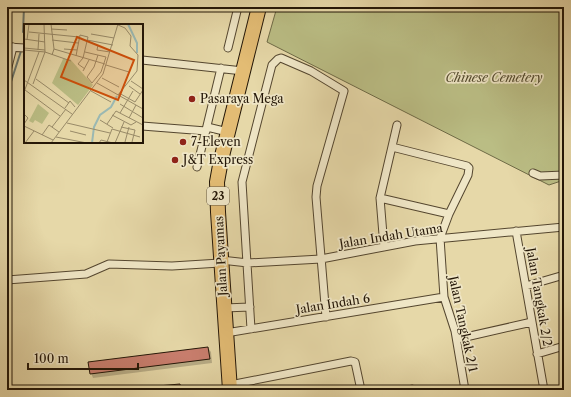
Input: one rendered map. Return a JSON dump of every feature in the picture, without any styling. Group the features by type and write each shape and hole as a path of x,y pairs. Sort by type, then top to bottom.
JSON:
{"highway":[{"name":"Jalan Payamas","path":"230,388 220,261 217,182 259,7"}],"street":[{"path":"228,48 238,7"},
{"path":"8,66 10,47 24,48"},
{"path":"251,329 242,182 272,65 275,60 281,58 311,71 344,91 317,186 316,204 326,317"},
{"path":"143,60 243,71"},
{"path":"197,167 221,68"},
{"path":"384,247 380,198 397,125"},
{"path":"143,126 206,129 228,132"},
{"path":"392,146 468,167 469,171 449,214 440,238"},
{"path":"533,173 540,176 564,175"},
{"path":"380,198 449,214"},
{"name":"Jalan Indah Utama","path":"7,280 86,274 109,264 172,266 220,261 248,263 321,259 440,238 564,226"},
{"name":"Jalan Tangkak 2/2","path":"516,231 544,390"},
{"name":"Jalan Tangkak 2/1","path":"440,238 444,297 457,339 465,390"},
{"path":"526,286 564,275"},
{"name":"Jalan Indah 6","path":"226,334 444,297"},
{"path":"224,308 250,307"},
{"path":"457,339 532,322"},
{"path":"538,354 564,346"},
{"path":"230,388 351,361 355,362 357,366 361,390"}],"green space":[{"name":"Chinese Cemetery","path":"277,7 564,7 564,180 549,185 267,42"}],"building":[{"path":"208,347 210,359 90,374 88,362"},
{"path":"180,384 181,390 159,390 158,386"}],"waterway":[{"path":"23,32 24,7"},
{"path":"7,94 21,51"}],"place":[{"name":"Pasaraya Mega","path":"192,99"},
{"name":"7-Eleven","path":"183,142"},
{"name":"J&T Express","path":"175,160"}]}
